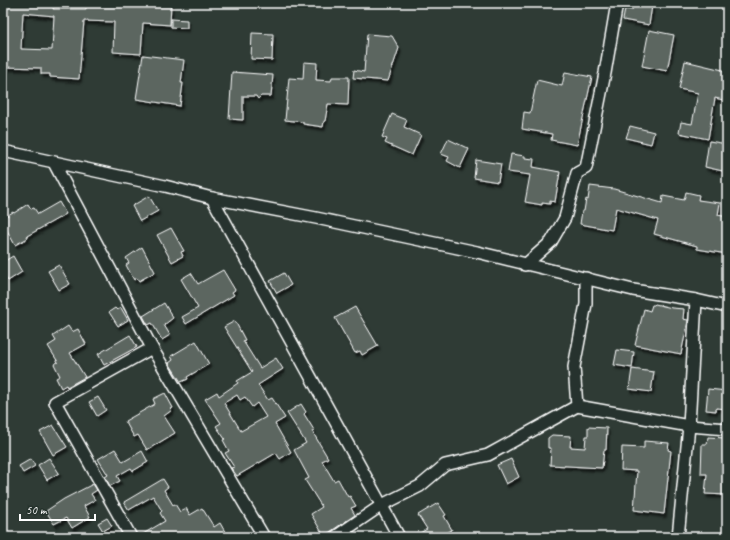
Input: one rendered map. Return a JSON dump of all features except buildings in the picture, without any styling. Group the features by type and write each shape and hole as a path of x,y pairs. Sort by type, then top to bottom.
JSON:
{"street":[{"path":"525,265 551,242 565,218 576,173 586,168 617,3"},
{"path":"3,151 165,186 212,198 477,252 525,265 633,290 696,300 727,307"},
{"path":"54,163 152,348 264,537"},
{"path":"212,198 399,537"},
{"path":"577,406 574,367 586,304 586,278"},
{"path":"678,537 689,426 696,300"},
{"path":"131,537 55,402 152,348"},
{"path":"335,537 382,505 420,486 445,465 488,455 577,406 689,426 727,429"}]}
